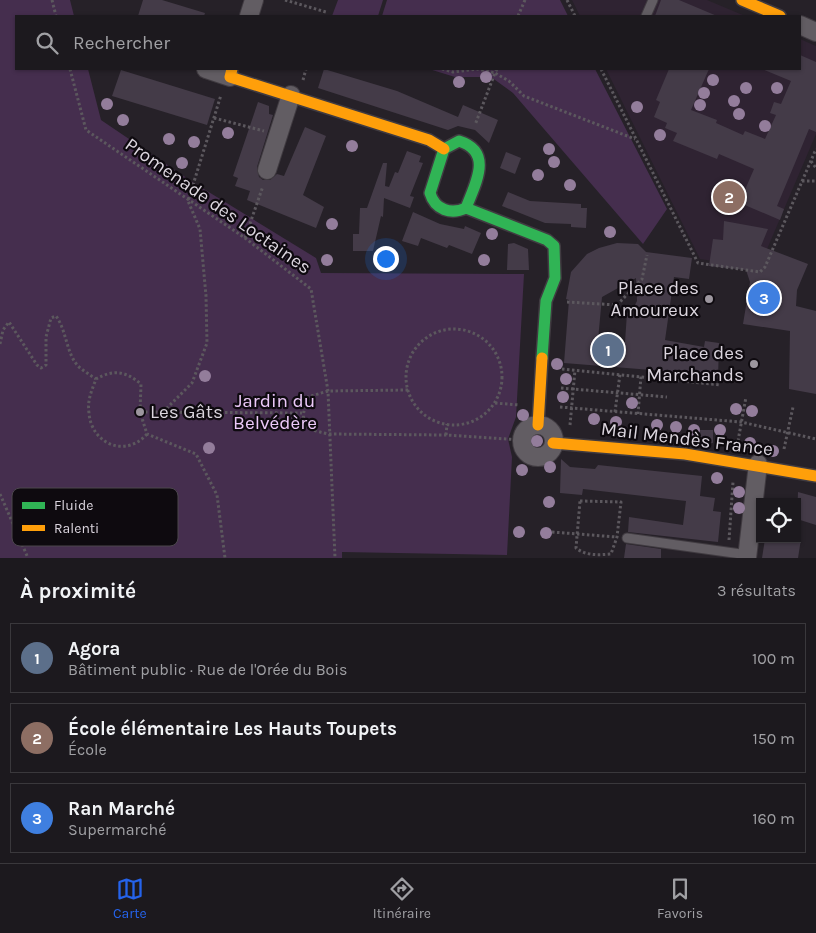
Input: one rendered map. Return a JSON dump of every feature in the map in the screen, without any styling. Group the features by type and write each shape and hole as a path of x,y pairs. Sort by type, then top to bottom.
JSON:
{"street":[{"path":"249,15 254,0"},
{"path":"742,0 778,15"},
{"path":"801,25 816,32"},
{"path":"211,70 230,74 291,96 429,140 444,149"},
{"path":"267,170 291,96"},
{"path":"454,142 468,144 476,150 481,165 466,208 461,211 448,211 430,199 430,193 444,149 454,142"},
{"path":"466,208 551,242 556,252 556,271 546,301 538,425"},
{"path":"538,425 550,431 553,443 548,453 536,457 526,452 522,440 525,431 538,425"},
{"name":"Mail Mendès France","path":"553,443 662,452 758,464 816,476"},
{"path":"747,557 758,464"}],"lane":[{"path":"646,15 653,0"},
{"path":"627,538 747,557"}],"path":[{"path":"52,0 56,15"},
{"path":"285,0 326,12"},
{"path":"518,15 525,0"},
{"path":"567,0 574,15"},
{"name":"Promenade des Loctaines","path":"70,70 86,130 245,238 311,289 328,391 335,558"},
{"path":"446,70 453,72 470,70"},
{"path":"601,70 698,263 754,273 760,272 765,267 816,149"},
{"path":"468,144 496,71 524,96 635,139"},
{"path":"163,412 192,383 207,343 206,296 200,229 188,201 230,74"},
{"path":"214,118 278,135"},
{"path":"811,161 816,168"},
{"path":"245,238 267,170"},
{"path":"802,181 816,181"},
{"path":"546,301 617,304 642,279 647,255"},
{"path":"0,344 3,330 9,322 36,366 41,368 46,365 46,337 51,318 56,316 78,366 96,378"},
{"path":"444,329 463,329 481,336 494,350 501,367 501,386 494,402 482,416 465,423 447,424 433,420 421,411 408,390 407,367 414,350 427,337 444,329"},
{"path":"554,369 720,385"},
{"path":"570,426 575,370"},
{"path":"122,371 141,384 140,412 147,434 138,444 126,448 116,447 104,440 93,427 88,414 89,396 96,378 105,374 122,371"},
{"path":"615,412 620,374"},
{"path":"638,414 641,376"},
{"path":"553,388 667,397"},
{"path":"408,390 328,391 308,398 302,413 306,426 314,431 329,434 446,435 522,440"},
{"path":"540,406 741,422 816,439"},
{"path":"783,456 793,407"},
{"path":"140,412 302,413"},
{"path":"446,435 447,424"},
{"path":"147,434 196,454 217,495 225,558"},
{"path":"0,494 12,521"},
{"path":"580,501 621,502 617,537 610,554 595,556 581,552 576,548 580,501"},
{"path":"552,532 627,538"},
{"path":"23,546 28,558"}],"shaded area":[{"path":"572,0 707,0 743,15 580,15"},
{"path":"801,39 816,46 816,134 759,268 700,259 606,70 801,70"}],"green space":[{"name":"Jardin du Belvédère","path":"0,0 70,0 74,15 15,15 15,70 88,70 101,120 194,183 316,258 321,273 524,274 516,417 508,439 512,457 507,555 342,552 342,558 0,558"},
{"path":"338,0 383,0 378,15 332,15"},
{"path":"387,0 560,0 568,15 382,15"},
{"path":"432,70 596,70 667,209 643,244 513,93 491,77 455,77"}],"building":[{"path":"143,0 162,0 205,13 204,15 138,15"},
{"path":"661,0 679,0 715,15 655,15"},
{"path":"801,55 816,62 816,132 809,129 777,206 784,209 780,220 733,200 737,190 744,192 754,169 719,154 717,159 673,141 677,133 665,128 667,123 654,117 660,102 656,100 669,70 709,70 691,110 717,120 716,123 743,135 745,131 765,139 776,115 770,113 774,102 781,104 791,81 764,70 801,70"},
{"path":"121,70 215,99 207,125 112,96"},
{"path":"324,70 327,70 397,91 458,117 463,105 498,120 489,143 475,130 458,126 448,130 318,88"},
{"path":"258,102 269,106 269,114 273,115 257,167 259,177 263,180 270,180 277,174 284,176 305,127 326,136 303,195 324,207 316,228 247,200 250,191 235,186 238,178 233,176"},
{"path":"407,151 421,156 419,162 423,163 410,196 414,197 410,208 384,198 383,217 381,216 373,251 353,251 353,234 359,234 360,208 367,208 383,163 387,163 385,186 389,187 395,172 398,173"},
{"path":"506,152 521,158 515,174 500,168"},
{"path":"508,192 530,201 581,204 581,208 587,208 586,228 571,227 571,224 545,223 502,206"},
{"path":"413,212 440,224 464,229 465,226 481,233 472,254 449,245 447,248 421,238 418,246 402,241"},
{"path":"724,221 768,229 761,246 808,264 797,290 796,306 816,311 816,394 789,389 790,331 743,324 750,282 746,270 709,266 713,239 723,240"},
{"path":"514,243 528,249 529,270 507,270 508,244"},
{"path":"617,243 638,244 646,252 692,258 689,279 674,277 665,340 704,347 705,341 719,343 718,379 685,376 681,373 664,371 564,363 569,300 566,299 571,272 587,254 599,248","holes":["636,278 637,301 633,309 627,313 625,342 598,340 602,297"]},
{"path":"700,430 713,430 713,443 701,441"},
{"path":"561,459 570,467 595,469 598,465 702,476 700,496 715,498 713,511 721,512 718,542 628,532 629,517 683,525 686,501 583,489 582,495 560,493"},
{"path":"798,492 816,497 816,525 801,520 801,498 798,498"},
{"path":"764,543 800,543 798,558 762,558"},
{"path":"626,544 661,549 661,558 624,558"}],"traffic: fast":[{"path":"466,208 455,211 444,210 436,204 430,193 444,149 459,141 470,146 476,153 479,161 477,179 466,208 547,240 554,246 555,278 546,301 542,358"}],"traffic: slow":[{"path":"742,0 778,15"},
{"path":"232,70 230,77 429,140 444,149"},
{"path":"538,425 542,358"},
{"path":"553,443 685,454 816,476"}],"place":[{"name":"École élémentaire Les Hauts Toupets","path":"729,197"},
{"name":"Ran Marché","path":"764,298"},
{"name":"Place des Amoureux","path":"709,299"},
{"name":"Agora","path":"608,350"},
{"name":"Place des Marchands","path":"754,364"},
{"name":"Les Gâts","path":"140,412"}]}
